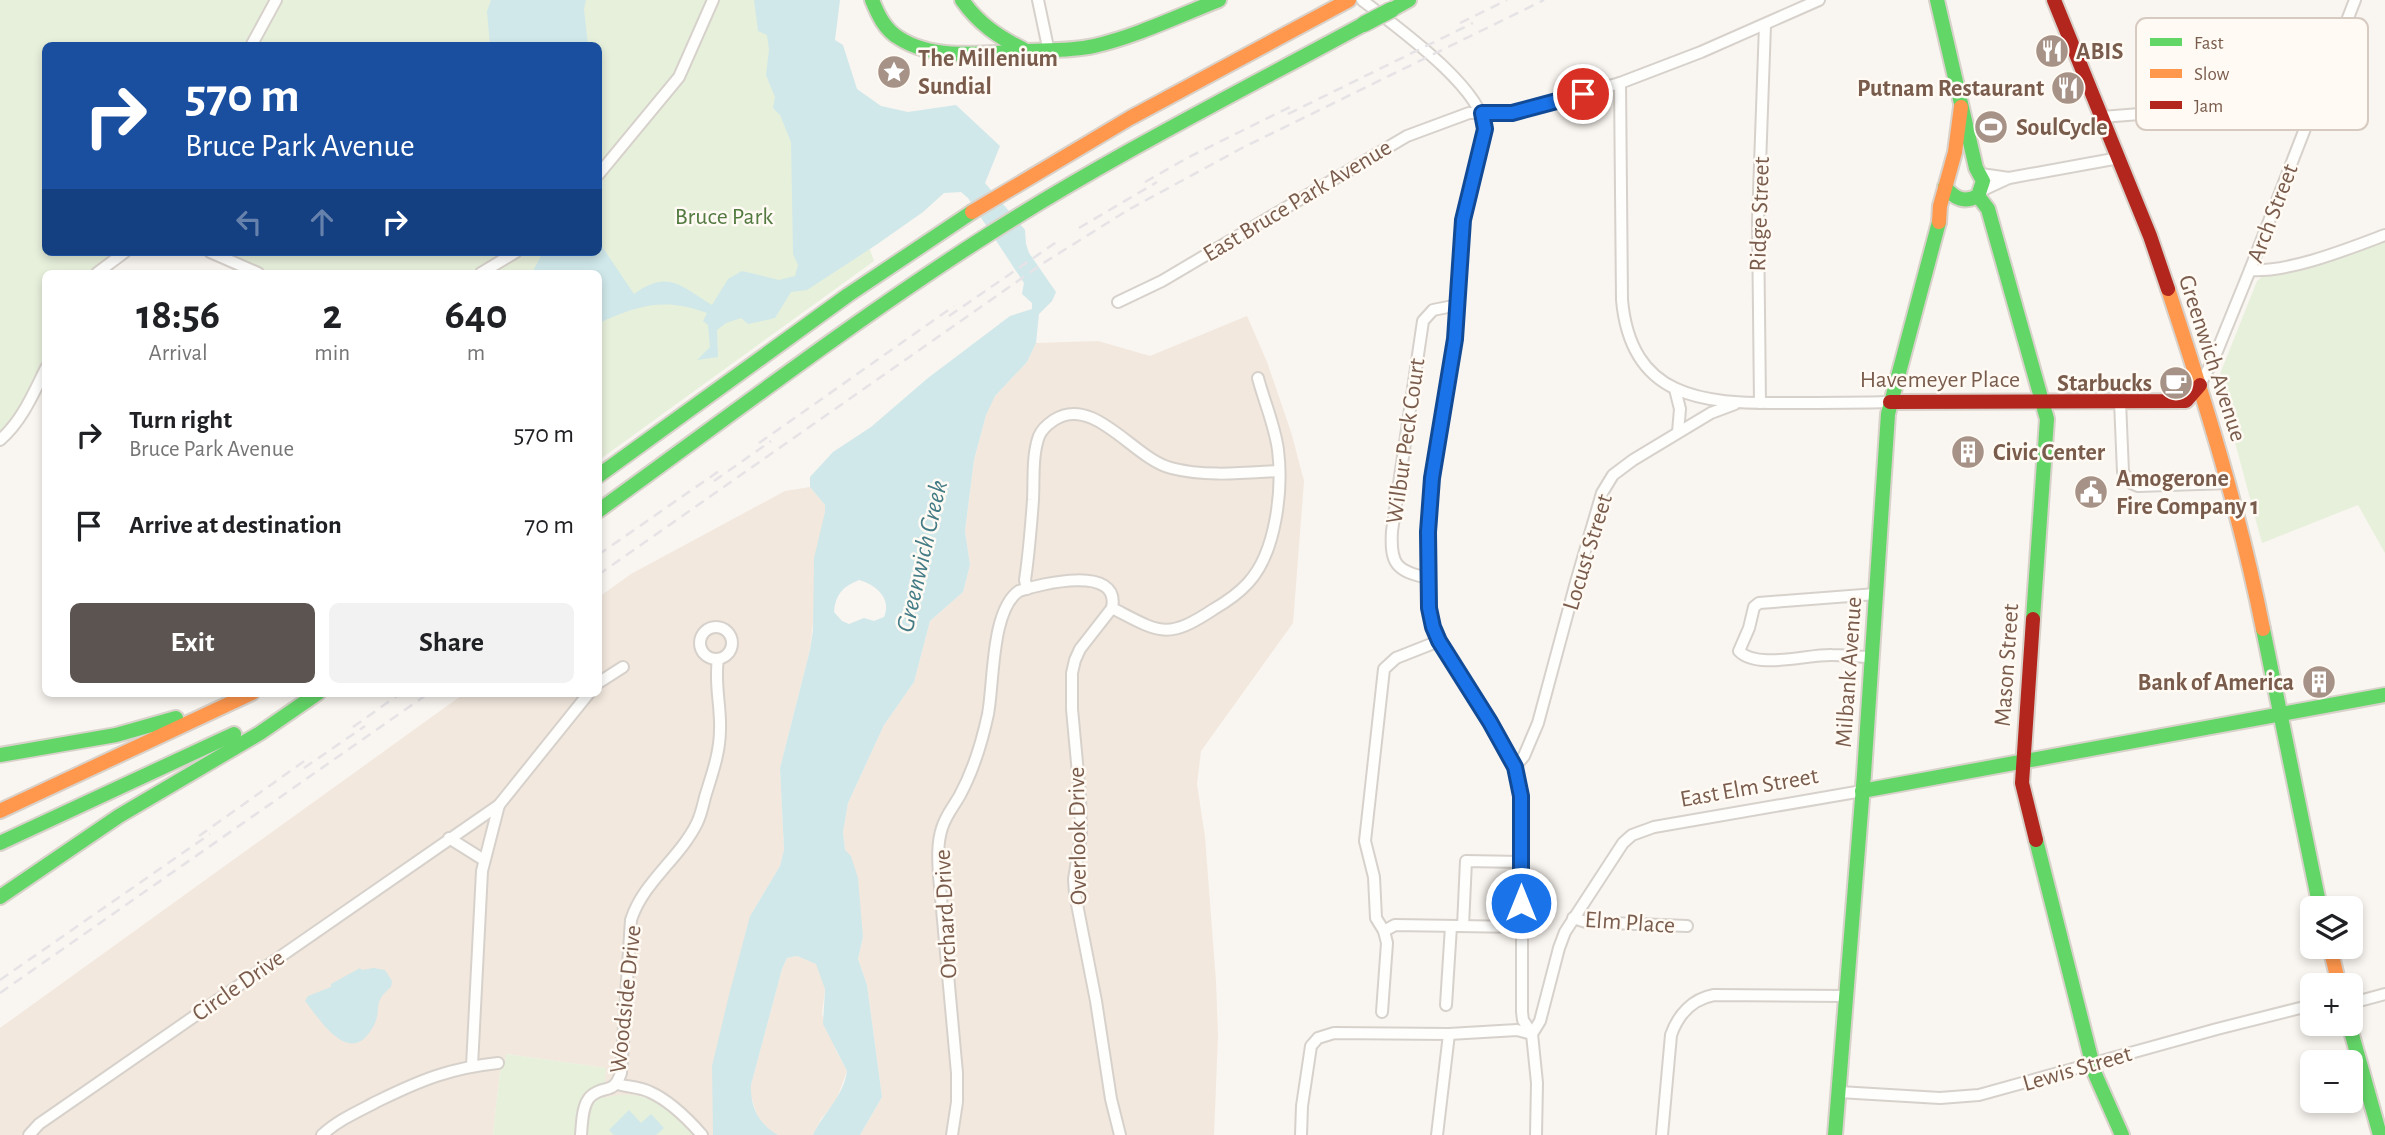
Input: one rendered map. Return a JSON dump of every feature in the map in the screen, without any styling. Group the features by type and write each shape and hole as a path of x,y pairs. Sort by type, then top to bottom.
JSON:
{"main road":[{"path":"872,0 891,33 917,47 1002,53 1071,51 1097,46 1219,0"},
{"path":"962,0 976,20 989,32 1027,51"},
{"path":"602,508 874,313 1016,217 1116,158 1409,0"},
{"name":"Mason Street","path":"1937,0 1962,107 1983,181 1974,196 1956,199 1945,187 1962,107"},
{"name":"Greenwich Avenue","path":"2054,0 2150,236 2200,385 2229,483 2253,579 2318,896"},
{"path":"602,472 881,274 1001,193 1115,127 1345,2"},
{"path":"1950,167 1961,164 1979,171"},
{"name":"Milbank Avenue","path":"1836,1135 1890,402 1940,217 1945,187"},
{"path":"1940,217 1974,196"},
{"name":"Mason Street","path":"1974,196 1988,209 2047,419 2022,783 2092,1064 2098,1084 2122,1135"},
{"name":"Havemeyer Place","path":"1890,402 2186,401 2200,385"},
{"name":"East Elm Street","path":"1862,791 2385,695"},
{"path":"0,755 134,731 237,697"},
{"path":"0,811 241,697"},
{"path":"0,843 200,751 304,697"},
{"path":"0,897 127,811 268,728 312,697"},
{"path":"2352,1036 2379,1135"}],"street":[{"path":"253,42 276,0"},
{"path":"602,170 679,77 713,0"},
{"path":"1038,0 1049,52"},
{"path":"1362,0 1436,60 1482,113 1485,129 1463,220 1450,376 1432,478 1428,578 1433,627 1439,641 1515,767 1521,796 1523,1020 1532,1034"},
{"name":"East Bruce Park Avenue","path":"1118,302 1162,281 1397,140 1469,113 1512,113 1620,83 1765,25 1819,0"},
{"name":"Arch Street","path":"2348,18 2355,0"},
{"name":"Ridge Street","path":"1759,403 1758,220 1765,25"},
{"name":"Havemeyer Place","path":"1620,83 1624,317 1632,347 1650,371 1672,388 1699,397 1759,403 1890,402"},
{"path":"2102,117 2136,114"},
{"name":"Arch Street","path":"2200,385 2215,356 2304,130"},
{"path":"1974,196 2009,178 2119,158"},
{"path":"1979,171 2009,178"},
{"path":"2250,270 2272,269 2315,259 2385,235"},
{"path":"101,270 117,256"},
{"path":"219,256 251,270"},
{"path":"488,270 510,256"},
{"name":"Wilbur Peck Court","path":"1428,578 1409,574 1398,568 1391,551 1392,531 1423,321 1433,310 1458,305"},
{"path":"0,440 15,425 42,376"},
{"path":"1258,378 1278,450 1278,471 1278,504 1259,568 1233,597 1188,624 1166,631 1150,629 1112,608 1112,594 1100,583 1091,580 1027,589 1036,450 1044,428 1061,416 1086,415 1122,436 1146,457 1170,468 1213,473 1278,471"},
{"path":"1672,388 1681,410 1678,432"},
{"path":"2120,401 2123,472 2131,483 2229,483"},
{"name":"Locust Street","path":"1515,767 1524,756 1538,723 1602,494 1618,469 1711,413 1739,402"},
{"name":"Orchard Drive","path":"952,1135 957,1102 957,1073 938,849 941,830 947,816 961,794 978,757 990,704 999,632 1006,606 1011,597 1027,589"},
{"path":"1871,657 1831,654 1772,661 1743,655 1739,651 1754,607 1759,603 1876,594"},
{"name":"Overlook Drive","path":"1112,608 1080,649 1072,673 1081,836 1074,879 1111,1099 1120,1135"},
{"path":"1382,1012 1387,943 1376,918 1374,877 1365,841 1384,669 1396,658 1439,641"},
{"name":"Woodside Drive","path":"580,1135 586,1104 591,1096 612,1089 621,1073 631,920 635,906 687,841 698,821 719,749 719,693 716,672 718,659"},
{"path":"602,680 623,667"},
{"path":"472,1066 476,960 484,860 499,805 586,697"},
{"name":"East Elm Street","path":"1536,1135 1537,1083 1532,1034 1541,1021 1559,948 1573,918 1612,858 1632,835 1641,831 1862,791"},
{"name":"Circle Drive","path":"29,1135 39,1124 499,805"},
{"path":"449,838 484,860"},
{"path":"1463,926 1466,861 1521,862"},
{"name":"Elm Place","path":"1573,918 1586,922 1687,926"},
{"path":"1384,931 1395,925 1521,927"},
{"path":"1446,1005 1451,926"},
{"path":"2363,1000 2385,994"},
{"path":"1661,1135 1671,1035 1675,1022 1687,1008 1714,995 1846,996"},
{"name":"Lewis Street","path":"1839,1092 1966,1097 2300,1008"},
{"path":"1301,1135 1301,1107 1309,1056 1311,1046 1318,1038 1335,1033 1449,1034 1517,1030 1532,1034"},
{"path":"1437,1135 1449,1034"},
{"path":"322,1135 353,1114 421,1081 472,1066 498,1063"},
{"path":"617,1084 640,1088 659,1097 683,1113 702,1135"}],"shaded area":[{"path":"1247,316 1267,362 1291,432 1304,481 1293,623 1201,751 1197,784 1205,837 1218,1035 1214,1135 860,1135 882,1097 867,985 858,959 863,937 845,850 843,832 848,803 884,725 914,682 930,621 963,592 970,565 965,531 974,460 988,407 1027,362 1036,343 1098,341 1150,356"},
{"path":"810,487 825,505 810,650 780,768 784,850 780,866 750,916 714,1135 694,1135 668,1108 643,1096 604,1099 605,1068 507,1054 505,1061 501,1062 493,1135 0,1135 0,1028 459,697 602,697 602,595 631,574 785,491"},
{"path":"797,956 817,964 825,989 822,1014 847,1071 836,1101 821,1119 813,1135 778,1135 758,1118 751,1096 751,1085 782,969 787,958"}],"green space":[{"name":"Bruce Park","path":"0,0 781,0 874,261 602,458 602,270 263,270 235,256 602,256 602,42 42,42 42,256 109,256 94,270 42,270 42,365 27,396 0,434"},
{"path":"2385,242 2385,553 2358,505 2262,543 2218,379 2257,281 2263,276"},
{"path":"506,1054 606,1068 604,1098 618,1095 643,1097 675,1115 694,1135 493,1135 501,1062 505,1061"}],"water":[{"path":"491,0 586,0 584,9 588,42 490,42 487,11"},
{"name":"Greenwich Creek","path":"754,0 840,0 835,40 843,45 857,89 881,106 908,112 956,105 1000,146 985,183 1025,230 1029,253 1056,292 1052,301 1039,314 1036,343 1027,362 995,396 986,415 974,460 965,531 970,565 963,592 930,621 914,682 884,725 848,803 843,832 845,850 851,856 858,878 863,937 858,959 867,985 882,1097 860,1135 813,1135 838,1096 847,1071 823,1024 825,989 816,964 797,956 787,958 782,969 751,1085 757,1114 771,1131 778,1135 713,1135 712,1066 729,995 750,916 780,866 784,850 780,768 810,650 813,630 814,558 825,512 825,505 810,487 810,477 833,452 871,427 928,378 1010,316 1032,309 1032,303 1022,294 1024,283 968,198 961,192 944,193 923,212 807,290 791,292 775,318 748,324 741,318 726,323 717,330 718,357 697,360 710,347 708,325 703,321 707,313 678,305 652,305 602,322 602,270 534,270 541,256 602,256 602,246 634,294 656,282 665,281 683,287 712,305 728,279 742,271 779,280 795,276 798,265 793,254 791,142 780,115 773,108 775,97 766,75 769,50 767,35 758,31","holes":["859,580 876,589 886,604 884,617 874,621 864,618 849,624 834,612 838,596 853,582"]},
{"path":"360,968 385,970 392,981 391,987 381,998 374,1025 365,1038 356,1043 346,1042 328,1029 305,1001 308,996 331,987 331,984"},
{"path":"629,1110 641,1123 651,1114 664,1128 656,1135 614,1135 609,1130"}],"railway":[{"path":"1460,23 1507,0"},
{"path":"602,572 1045,262 1128,210 1242,148 1544,0"},
{"path":"1288,114 1473,23"},
{"path":"1145,182 1294,105"},
{"path":"1079,228 1157,182"},
{"path":"949,316 1058,241"},
{"path":"759,443 954,306"},
{"path":"714,481 771,441"},
{"path":"602,552 719,471"},
{"path":"353,727 395,697"},
{"path":"0,993 423,697"},
{"path":"304,768 365,726"},
{"path":"199,836 310,757"},
{"path":"0,980 210,834"}],"traffic: fast":[{"path":"872,0 879,17 894,35 928,50 960,54 1068,50 1094,46 1142,31 1219,0"},
{"path":"962,0 989,29 1023,49"},
{"path":"1391,10 1409,0"},
{"path":"1937,0 1976,168 1983,181 1978,196 1968,199 1956,197 1945,187"},
{"path":"1364,24 1391,10"},
{"path":"602,508 839,336 986,236 1126,153 1364,24"},
{"path":"1978,196 1988,209 2047,419 2033,619"},
{"path":"602,473 848,295 972,212"},
{"path":"1835,1135 1864,774 1888,414 1939,222"},
{"path":"2263,629 2318,896"},
{"path":"1862,791 2385,695"},
{"path":"0,897 119,816 260,733 312,697"},
{"path":"0,755 116,735 176,718"},
{"path":"0,843 234,734"},
{"path":"2036,840 2095,1074 2122,1135"},
{"path":"2352,1036 2380,1135"}],"traffic: slow":[{"path":"972,212 1130,118 1349,0"},
{"path":"1939,222 1940,206 1955,152 1961,107"},
{"path":"2168,289 2221,458 2263,629"},
{"path":"0,811 243,697"},
{"path":"2333,959 2336,973"}],"traffic: jam":[{"path":"2054,0 2150,236 2168,289"},
{"path":"1890,402 2186,401 2200,385"},
{"path":"2033,619 2022,783 2036,840"}],"place":[{"name":"ABIS","path":"2052,51"},
{"name":"The Millenium Sundial","path":"894,72"},
{"name":"Putnam Restaurant","path":"2068,88"},
{"name":"SoulCycle","path":"1991,127"},
{"name":"Starbucks","path":"2176,383"},
{"name":"Civic Center","path":"1968,452"},
{"name":"Amogerone Fire Company 1","path":"2091,492"},
{"name":"Bank of America","path":"2319,682"}],"route":[{"path":"1521,903 1520,786 1515,767 1500,738 1448,656 1433,627 1429,608 1429,515 1432,478 1455,339 1463,220 1485,129 1482,113 1512,113 1583,94"}]}
